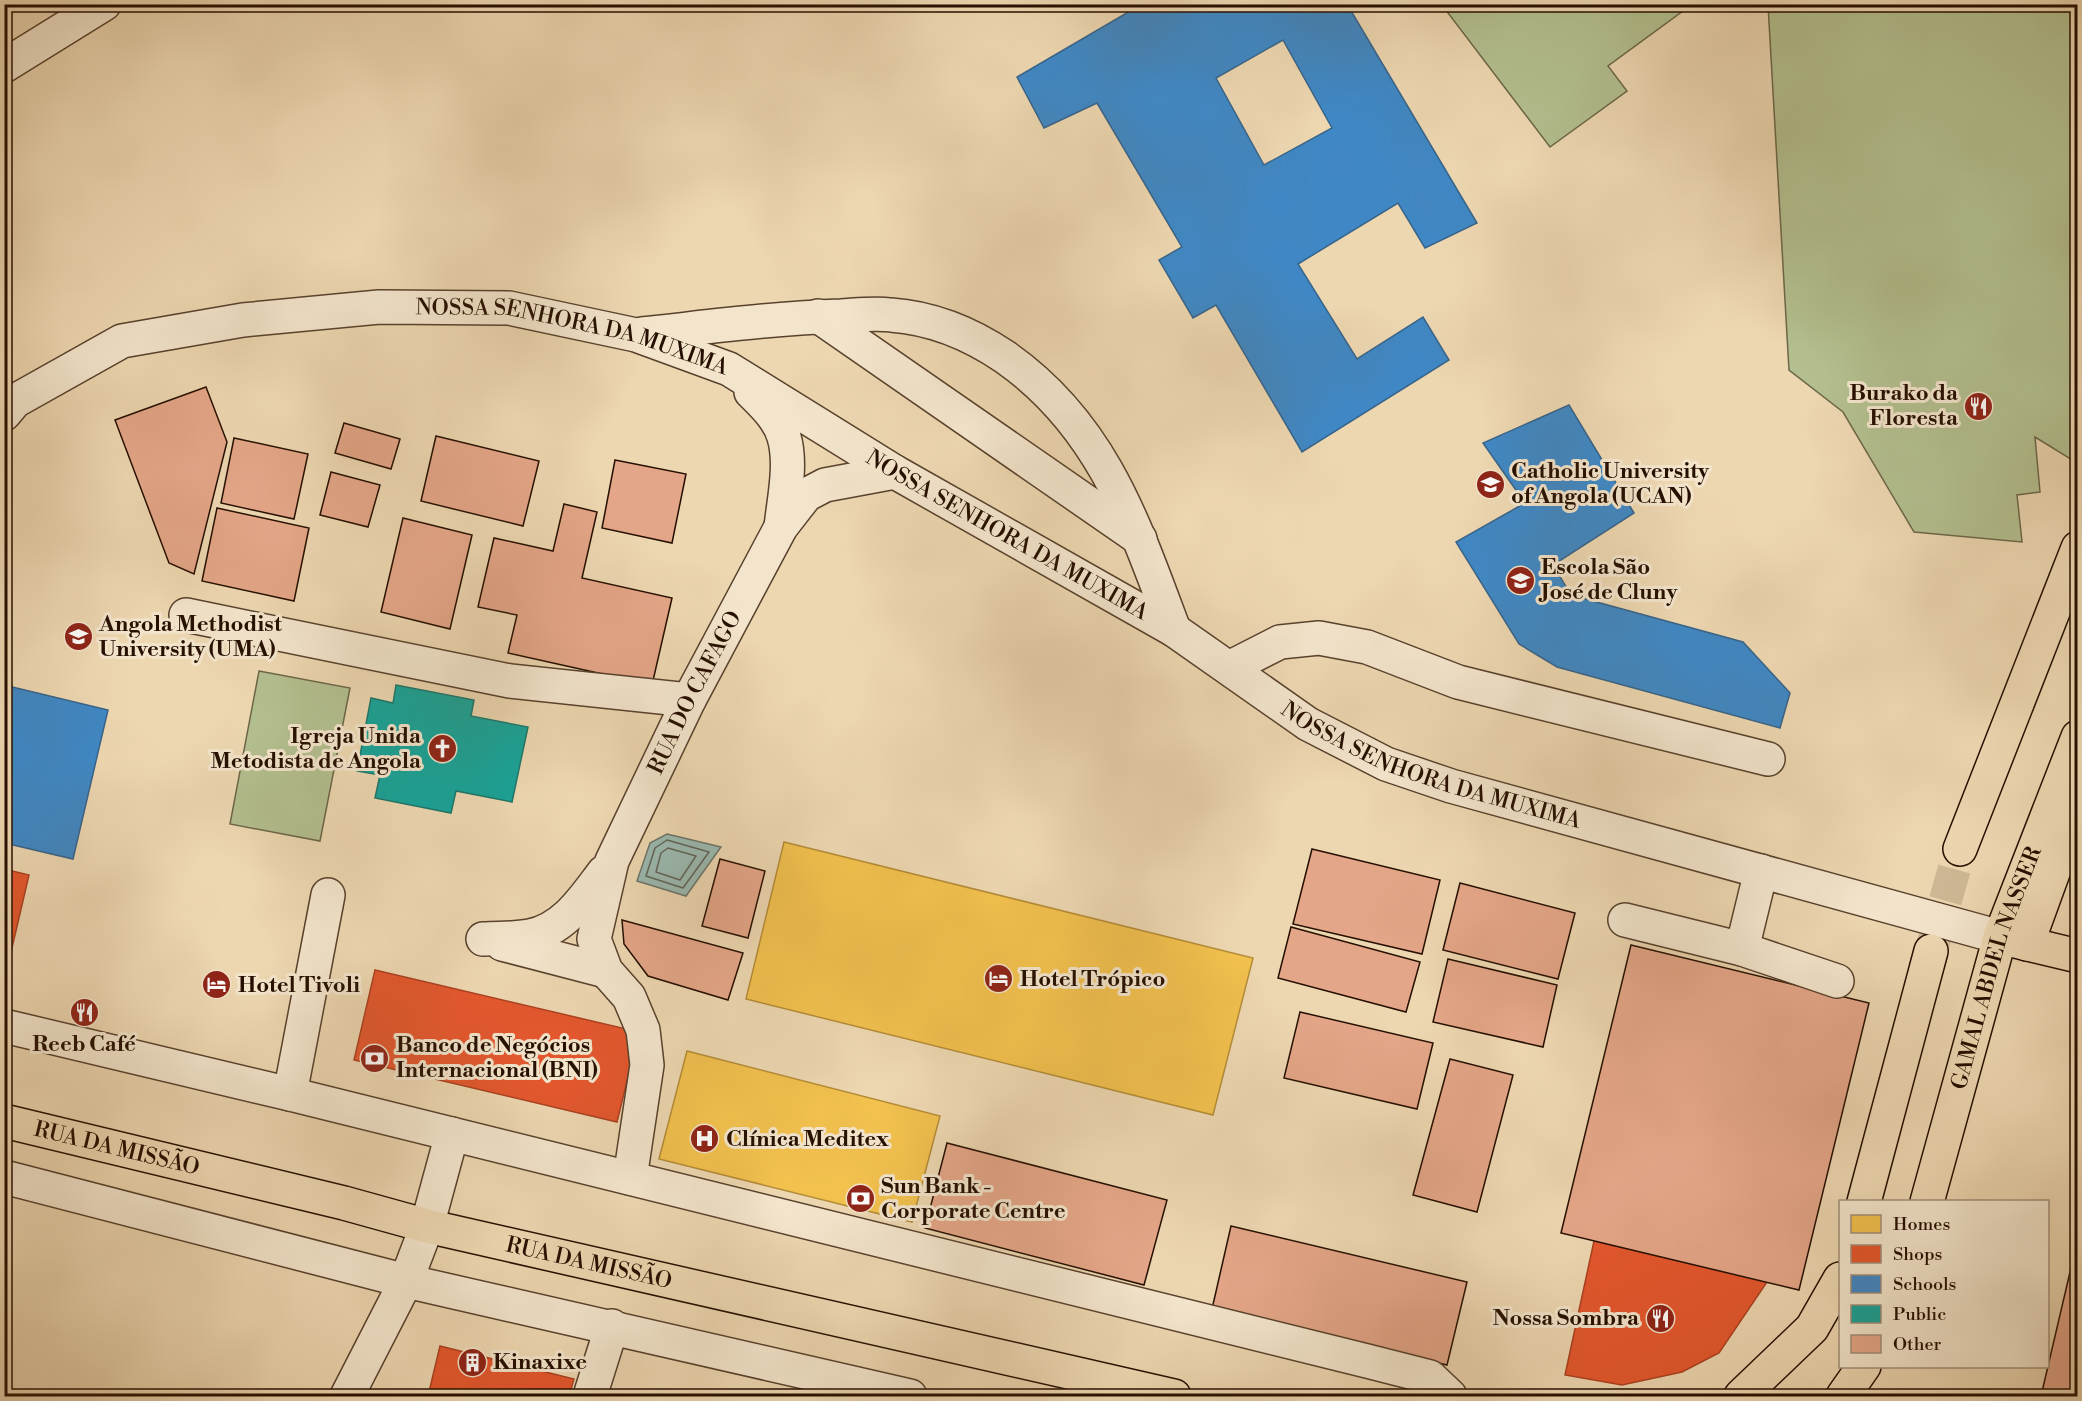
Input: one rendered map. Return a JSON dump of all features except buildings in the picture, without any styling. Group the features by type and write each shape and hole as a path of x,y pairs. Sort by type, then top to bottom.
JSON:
{"main road":[{"path":"1960,849 2078,548"},
{"name":"GAMAL ABDEL NASSER","path":"1928,1200 2078,737"},
{"name":"GAMAL ABDEL NASSER","path":"2013,940 2078,804"},
{"path":"2013,940 2078,956"},
{"path":"1865,1200 1931,951"},
{"name":"RUA DA MISSÃO","path":"4,1121 1088,1387 1174,1396"},
{"path":"1741,1396 1812,1328 1839,1281"}],"street":[{"path":"4,66 104,4"},
{"name":"NOSSA SENHORA DA MUXIMA","path":"4,414 15,401 122,341 243,320 379,307 509,308 636,335 729,369 895,472 1174,630 1308,724 1386,764 1451,786 2013,940"},
{"path":"636,335 818,316 891,315 940,323 988,346 1034,378 1067,412 1094,448 1119,490 1141,540 1174,630"},
{"path":"818,316 1141,540"},
{"name":"RUA DO CAFAGO","path":"729,369 773,415 784,437 786,462 781,527"},
{"name":"RUA DO CAFAGO","path":"606,971 483,939 531,936 560,924 576,909 612,861 689,700 781,527 806,495 825,485 895,472"},
{"path":"186,615 510,681 689,700"},
{"path":"1229,668 1280,642 1319,638 1367,647 1458,682 1768,759"},
{"name":"RUA DO CAFAGO","path":"612,861 594,939 606,971 629,997 643,1030 647,1065 630,1178"},
{"path":"1742,949 1761,871"},
{"path":"290,1094 328,895"},
{"path":"1625,921 1742,949 1837,981"},
{"path":"4,1026 290,1094 1430,1377 1450,1396"},
{"path":"347,1396 406,1281 427,1226 452,1134"},
{"path":"4,1177 406,1281 612,1326 910,1396"},
{"path":"590,1396 612,1326"}],"green space":[{"path":"1442,5 1685,5 1687,8 1608,66 1627,91 1550,147"},
{"path":"1768,5 2077,5 2077,463 2035,437 2040,492 2017,495 2022,542 1914,532 1843,412 1789,370"},
{"path":"259,671 350,688 320,841 230,824"}],"water":[{"path":"667,834 721,847 686,896 637,881 650,843"}],"tunnel":[{"path":"1932,948 1960,849"}],"place":[{"name":"Burako da Floresta","path":"1979,406"},
{"name":"Catholic University of Angola (UCAN)","path":"1490,484"},
{"name":"Escola São José de Cluny","path":"1520,580"},
{"name":"Angola Methodist University (UMA)","path":"78,637"},
{"name":"Igreja Unida Metodista de Angola","path":"442,749"},
{"name":"Hotel Trópico","path":"999,979"},
{"name":"Hotel Tivoli","path":"217,985"},
{"name":"Reeb Café","path":"84,1012"},
{"name":"Banco de Negócios Internacional (BNI)","path":"375,1058"},
{"name":"Clínica Meditex","path":"705,1139"},
{"name":"Sun Bank - Corporate Centre","path":"860,1199"},
{"name":"Nossa Sombra","path":"1660,1318"},
{"name":"Kinaxixe","path":"472,1362"}]}
